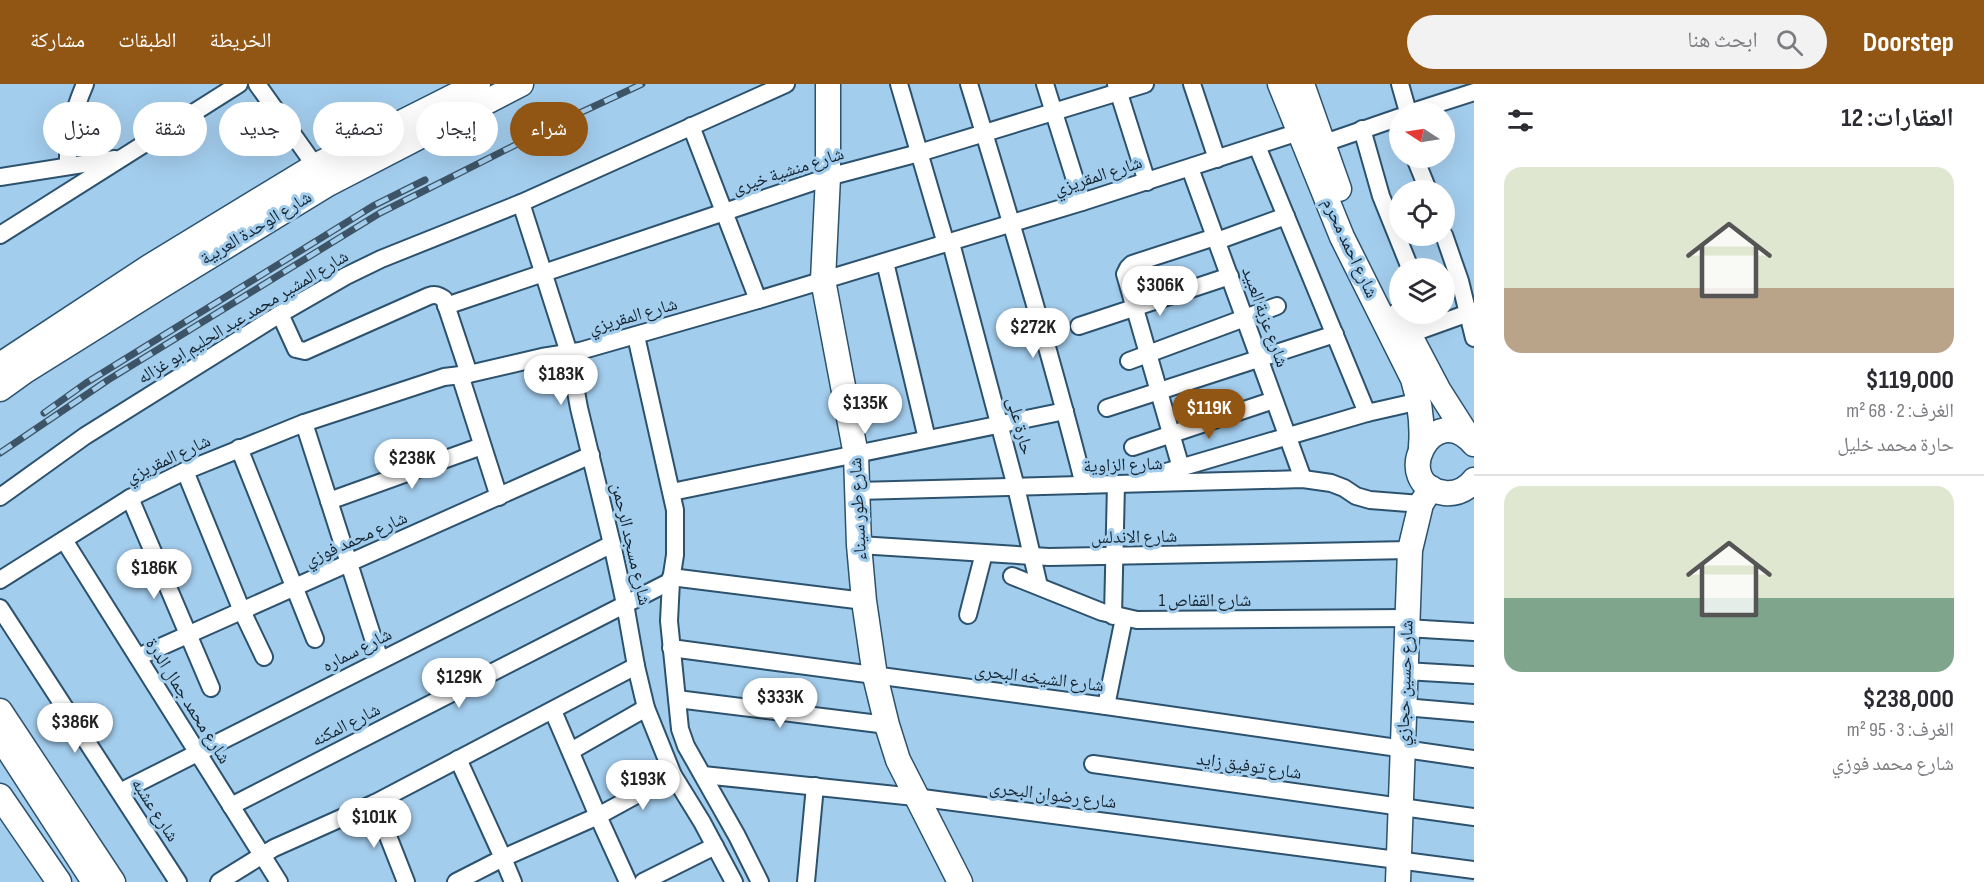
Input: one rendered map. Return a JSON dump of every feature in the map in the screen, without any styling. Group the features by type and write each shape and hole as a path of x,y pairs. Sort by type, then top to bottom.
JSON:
{"main road":[{"path":"0,734 96,882"},
{"path":"0,762 78,882"}],"street":[{"path":"68,166 68,136 71,121 85,84"},
{"path":"0,235 239,84"},
{"path":"257,84 322,175"},
{"name":"شارع الوحدة العربية","path":"0,365 155,277 322,175 478,84"},
{"name":"شارع الوحدة العربية","path":"322,175 521,84"},
{"name":"شارع المشير محمد عبد الحليم ابو غزاله","path":"0,497 85,436 280,314 346,276 381,259 521,202 786,84"},
{"name":"شارع طور سيناء","path":"828,84 828,177 823,280 856,455 859,545 864,601 875,676 898,760 960,882"},
{"name":"حارة على","path":"899,84 948,243 999,424 1039,586"},
{"path":"969,84 1012,224 1084,485"},
{"path":"1045,84 1082,202"},
{"name":"شارع منشية خيرى","path":"446,306 828,177 984,133 1117,88 1145,84"},
{"path":"1192,84 1217,159"},
{"name":"شارع احمد محرم","path":"1280,84 1309,142 1343,200 1369,260 1439,391 1471,441"},
{"name":"شارع احمد محرم","path":"1302,84 1309,142 1342,237 1413,379 1420,401 1423,432 1418,456 1426,496"},
{"path":"1400,84 1406,102"},
{"path":"1117,88 1147,182"},
{"path":"1436,102 1468,90"},
{"name":"شارع المقريزي","path":"0,580 130,498 185,471 304,423 429,381 569,353 636,336 1012,224 1257,146 1309,142 1389,120"},
{"path":"691,126 758,300"},
{"path":"1362,129 1381,196 1406,258"},
{"path":"1257,146 1368,413"},
{"path":"0,177 123,158"},
{"name":"شارع عزبة العبيد","path":"1190,168 1304,479"},
{"name":"شارع مسجد الرحمن","path":"521,202 569,353 575,391 612,544 646,708 673,775 698,814 734,882"},
{"path":"1181,468 1125,274 1132,264 1286,216"},
{"path":"1448,246 1471,312 1474,338"},
{"path":"885,262 927,439"},
{"path":"1079,326 1230,276"},
{"name":"شارع الوحدة العربية","path":"0,389 155,277"},
{"path":"280,314 296,349 300,351 434,294 444,298 482,446 499,496"},
{"path":"1129,361 1277,306"},
{"path":"1455,315 1471,312"},
{"path":"1410,334 1425,324"},
{"path":"1107,408 1335,334"},
{"name":"شارع مسجد الرحمن","path":"636,336 672,492 676,532 669,621 680,729 686,746 738,836 760,882"},
{"path":"1133,447 1274,400"},
{"path":"1106,706 1119,617 1114,557 1121,484 1368,413 1420,401"},
{"path":"672,492 1065,411"},
{"path":"304,423 380,660"},
{"path":"1421,447 1428,438 1449,431 1460,432 1471,441"},
{"path":"329,501 482,446"},
{"path":"239,448 315,639"},
{"name":"شارع محمد فوزي","path":"138,657 591,455"},
{"path":"185,471 242,611 264,657"},
{"name":"شارع الزاوية","path":"857,491 1304,479 1331,483 1370,501 1426,496"},
{"path":"1426,496 1448,493 1471,486"},
{"name":"شارع حسين حجازي","path":"1398,871 1410,550 1426,496"},
{"path":"130,498 211,688"},
{"name":"شارع محمد جمال الدرة","path":"64,540 279,882"},
{"name":"شارع سماره","path":"120,792 612,544"},
{"name":"شارع الاندلس","path":"859,545 1033,556 1114,557 1410,550"},
{"path":"968,615 984,553"},
{"name":"شارع القفاص 1","path":"1012,576 1119,617 1143,620 1407,623 1474,632"},
{"path":"671,579 864,601"},
{"name":"شارع المكنه","path":"231,806 671,579"},
{"name":"شارع عشبه","path":"0,608 178,882"},
{"name":"شارع الشيخه البحرى","path":"671,648 1106,706 1474,759"},
{"path":"219,882 262,855 375,803 636,666"},
{"path":"1405,671 1474,675"},
{"path":"677,699 887,725"},
{"path":"1404,707 1474,713"},
{"path":"571,751 646,708"},
{"path":"0,711 113,882"},
{"path":"553,711 597,816 628,882"},
{"path":"458,759 513,882"},
{"name":"شارع توفيق زايد","path":"1094,764 1474,818"},
{"path":"456,882 503,858 597,816 673,775"},
{"name":"شارع رضوان البحرى","path":"703,775 915,796 1398,871 1474,870"},
{"path":"806,882 815,786"},
{"path":"0,796 60,882"},
{"path":"375,803 406,882"},
{"path":"643,882 715,846"}],"railway":[{"path":"0,453 108,380 380,213 642,84"},
{"path":"44,413 86,383 373,206 425,180"}]}
